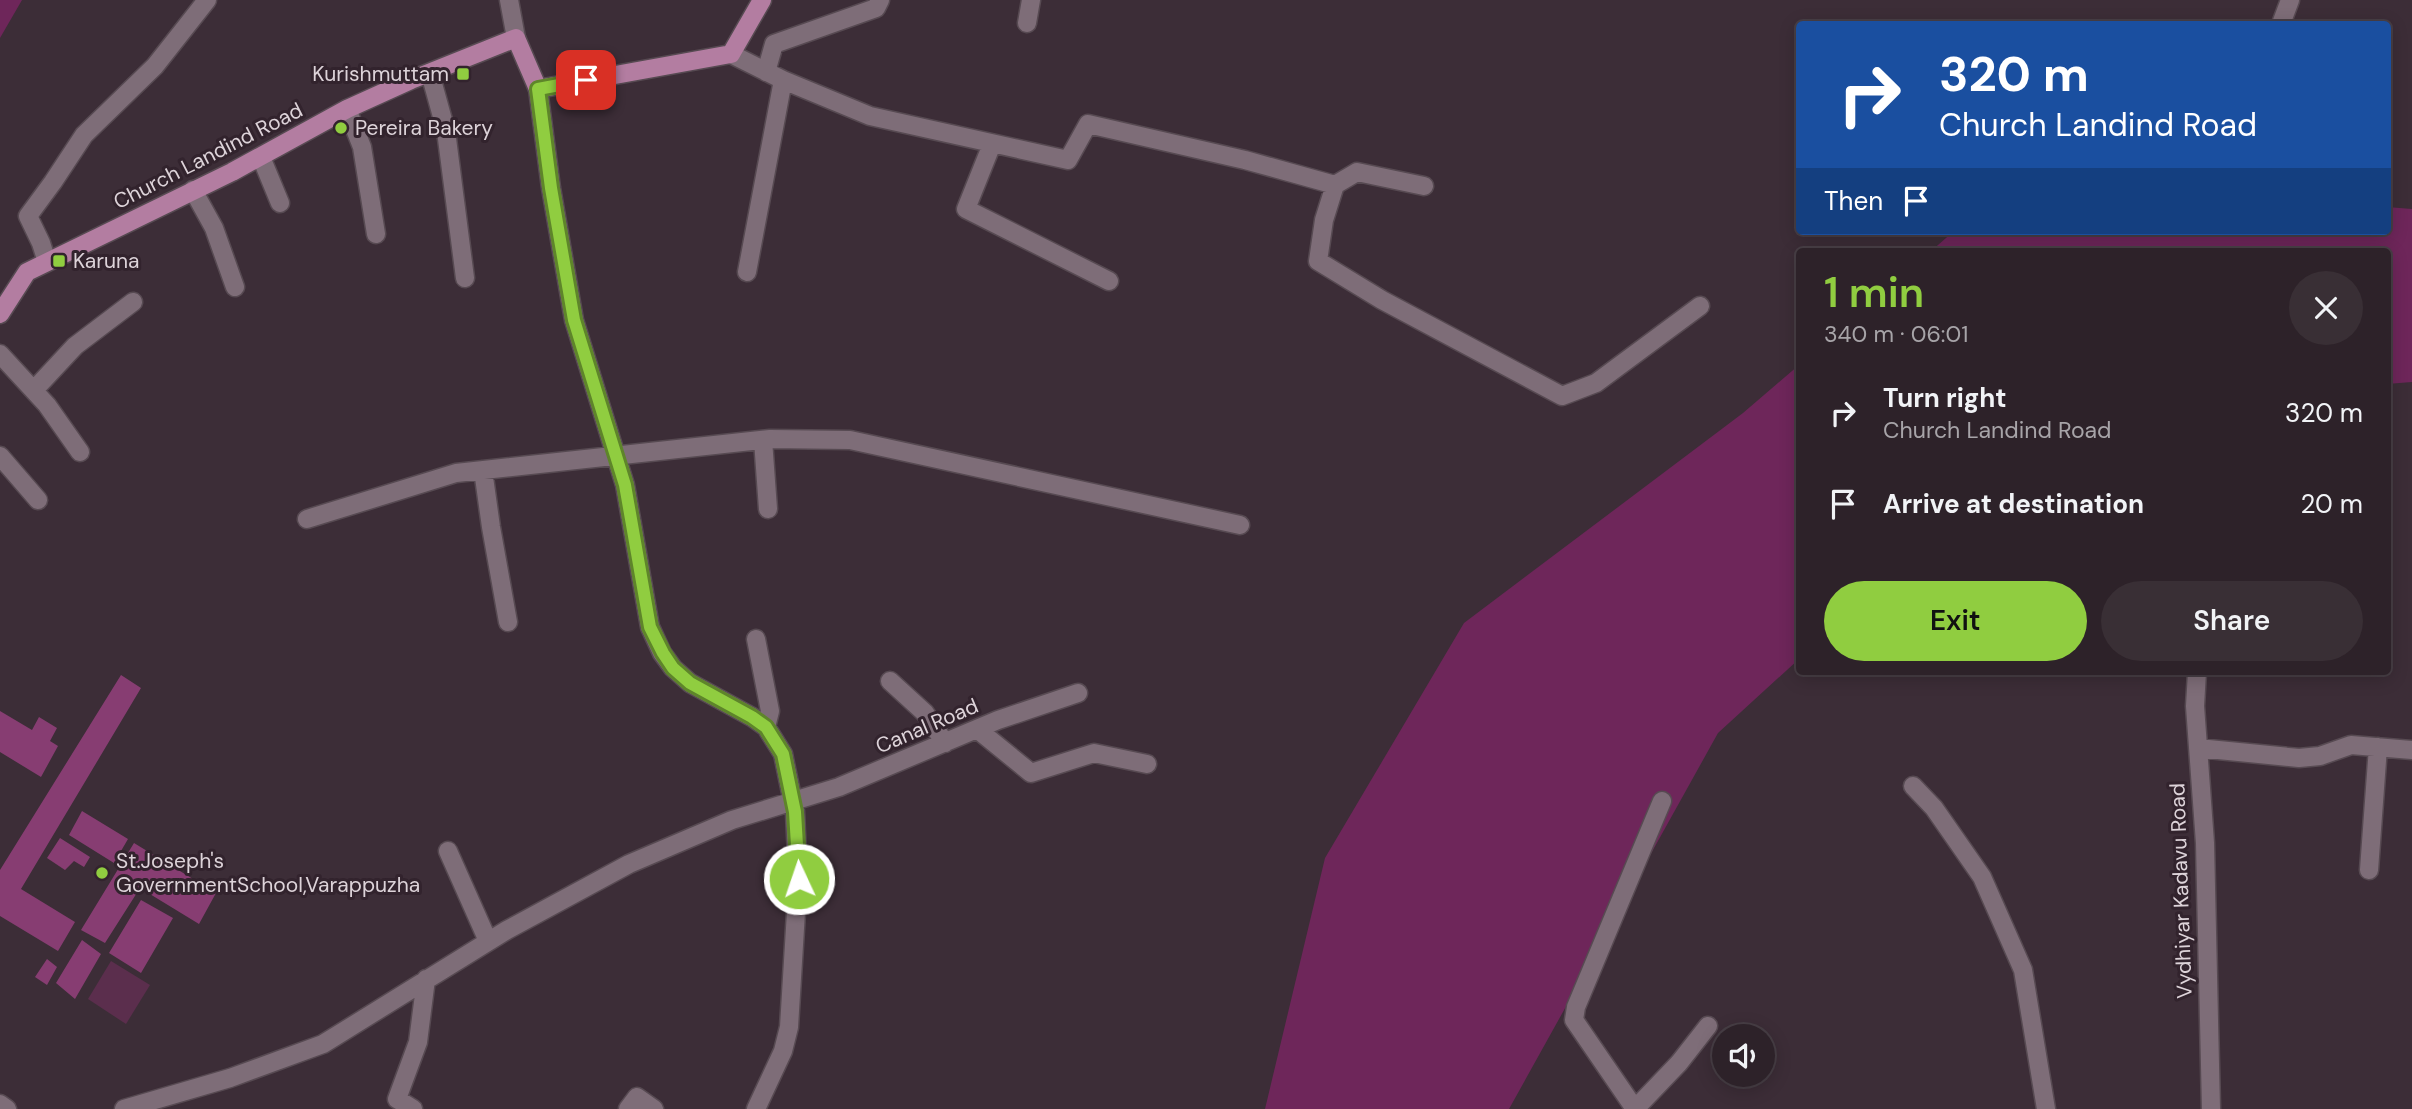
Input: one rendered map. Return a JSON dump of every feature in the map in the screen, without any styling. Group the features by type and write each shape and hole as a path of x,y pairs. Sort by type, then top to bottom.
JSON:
{"main road":[{"path":"516,38 538,89 731,54 762,0"},
{"name":"Church Landind Road","path":"0,314 27,272 261,157 347,109 516,38"}],"street":[{"path":"47,262 27,216 85,135 155,66 207,0"},
{"path":"509,0 516,38"},
{"path":"747,272 774,76 774,44 876,8 880,0"},
{"path":"1027,23 1031,0"},
{"path":"2282,21 2290,0"},
{"path":"731,54 774,76 870,116 992,144 1068,160 1088,124 1245,160 1335,185"},
{"path":"430,73 446,131 465,278"},
{"path":"538,89 551,188 574,320 625,485 650,627 673,668 690,683 766,727 783,754 793,801 799,879 789,1027 783,1051 756,1109"},
{"path":"347,109 362,147 376,233"},
{"path":"992,144 966,209 1109,281"},
{"path":"261,157 281,203"},
{"path":"1424,186 1357,172 1335,185 1324,220 1318,261 1382,300 1562,396 1596,383 1700,306"},
{"path":"193,190 214,228 235,287"},
{"path":"34,390 75,346 133,302"},
{"path":"0,355 34,390 80,452"},
{"path":"763,440 768,509"},
{"path":"307,519 456,473 763,440 850,440 1240,525"},
{"path":"0,456 38,500"},
{"path":"483,470 508,622"},
{"path":"756,639 770,711 766,727"},
{"name":"Vydhiyar Kadavu Road","path":"2197,675 2195,706 2205,844 2211,1109"},
{"path":"890,681 925,713 945,743"},
{"name":"Canal Road","path":"124,1109 230,1078 323,1044 488,941 629,864 732,820 839,788 977,729 1078,693"},
{"path":"977,729 1031,773 1094,753 1147,764"},
{"path":"2198,748 2299,758 2320,756 2351,745 2412,750"},
{"path":"2369,870 2378,747"},
{"path":"1913,786 1934,808 1982,877 2023,970 2046,1109"},
{"path":"1662,801 1576,1007 1574,1020 1635,1109 1679,1063 1708,1026"},
{"path":"448,851 488,941"},
{"path":"413,1109 397,1099 418,1042 426,979"},
{"path":"628,1109 638,1097 654,1109"},
{"path":"0,1104 7,1109"}],"shaded area":[{"path":"0,0 22,0 0,38"},
{"path":"2391,207 2412,209 2412,382 2391,384 2391,248 1935,248 1949,235 2391,235"},
{"path":"1796,368 1796,662 1718,733 1509,1109 1265,1109 1325,858 1464,623 1743,413"},
{"path":"111,961 150,985 126,1024 88,999"}],"building":[{"path":"121,675 141,688 21,889 75,922 58,951 0,916 0,870"},
{"path":"0,711 32,730 39,717 57,728 50,741 58,746 41,777 0,752"},
{"path":"82,811 128,839 114,863 69,835"},
{"path":"60,838 90,857 84,867 74,861 65,870 47,858"},
{"path":"134,843 216,893 199,924 140,888 105,943 81,930"},
{"path":"141,900 173,918 141,973 109,953"},
{"path":"82,940 101,954 75,999 56,983"},
{"path":"47,959 57,967 47,985 35,977"}],"place":[{"name":"Kurishmuttam","path":"463,74"},
{"name":"Pereira Bakery","path":"341,128"},
{"name":"Karuna","path":"59,261"},
{"name":"St.Joseph's GovernmentSchool,Varappuzha","path":"102,873"}],"route":[{"path":"586,80 538,89 551,188 574,320 625,485 650,627 673,668 690,683 766,727 783,754 795,812 799,879"}]}
